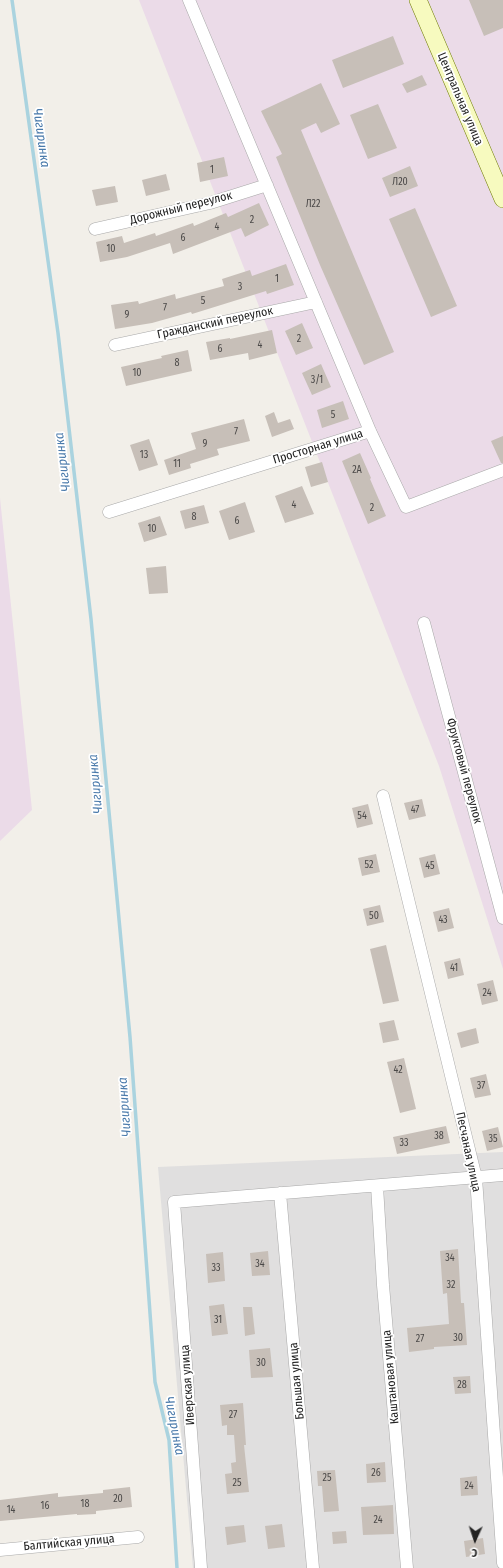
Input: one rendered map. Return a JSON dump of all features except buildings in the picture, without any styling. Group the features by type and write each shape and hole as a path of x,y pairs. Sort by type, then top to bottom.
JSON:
{"street":[{"path":"189,0 370,431"},
{"name":"Центральная улица","path":"418,0 503,199"},
{"name":"Дорожный переулок","path":"95,228 210,202 267,186"},
{"name":"Гражданский переулок","path":"115,345 316,302"},
{"name":"Просторная улица","path":"109,512 370,431 406,507 503,470"},
{"name":"Фруктовый переулок","path":"424,624 503,918"},
{"name":"Песчаная улица","path":"383,796 476,1178 503,1563"},
{"path":"280,1193 503,1175"},
{"name":"Каштановая улица","path":"377,1186 383,1285 407,1568"},
{"name":"Иверская улица","path":"201,1568 174,1202 280,1193"},
{"name":"Большая улица","path":"280,1193 313,1568"},
{"name":"Балтийская улица","path":"0,1550 138,1537"}],"shaded area":[{"path":"139,0 503,0 503,969 439,766"},
{"path":"0,498 32,810 0,841"},
{"path":"503,1152 503,1568 193,1568 158,1167"}],"waterway":[{"name":"Чигиринка","path":"12,0 58,333 91,619 130,1037 155,1382 169,1440 177,1568"}]}
